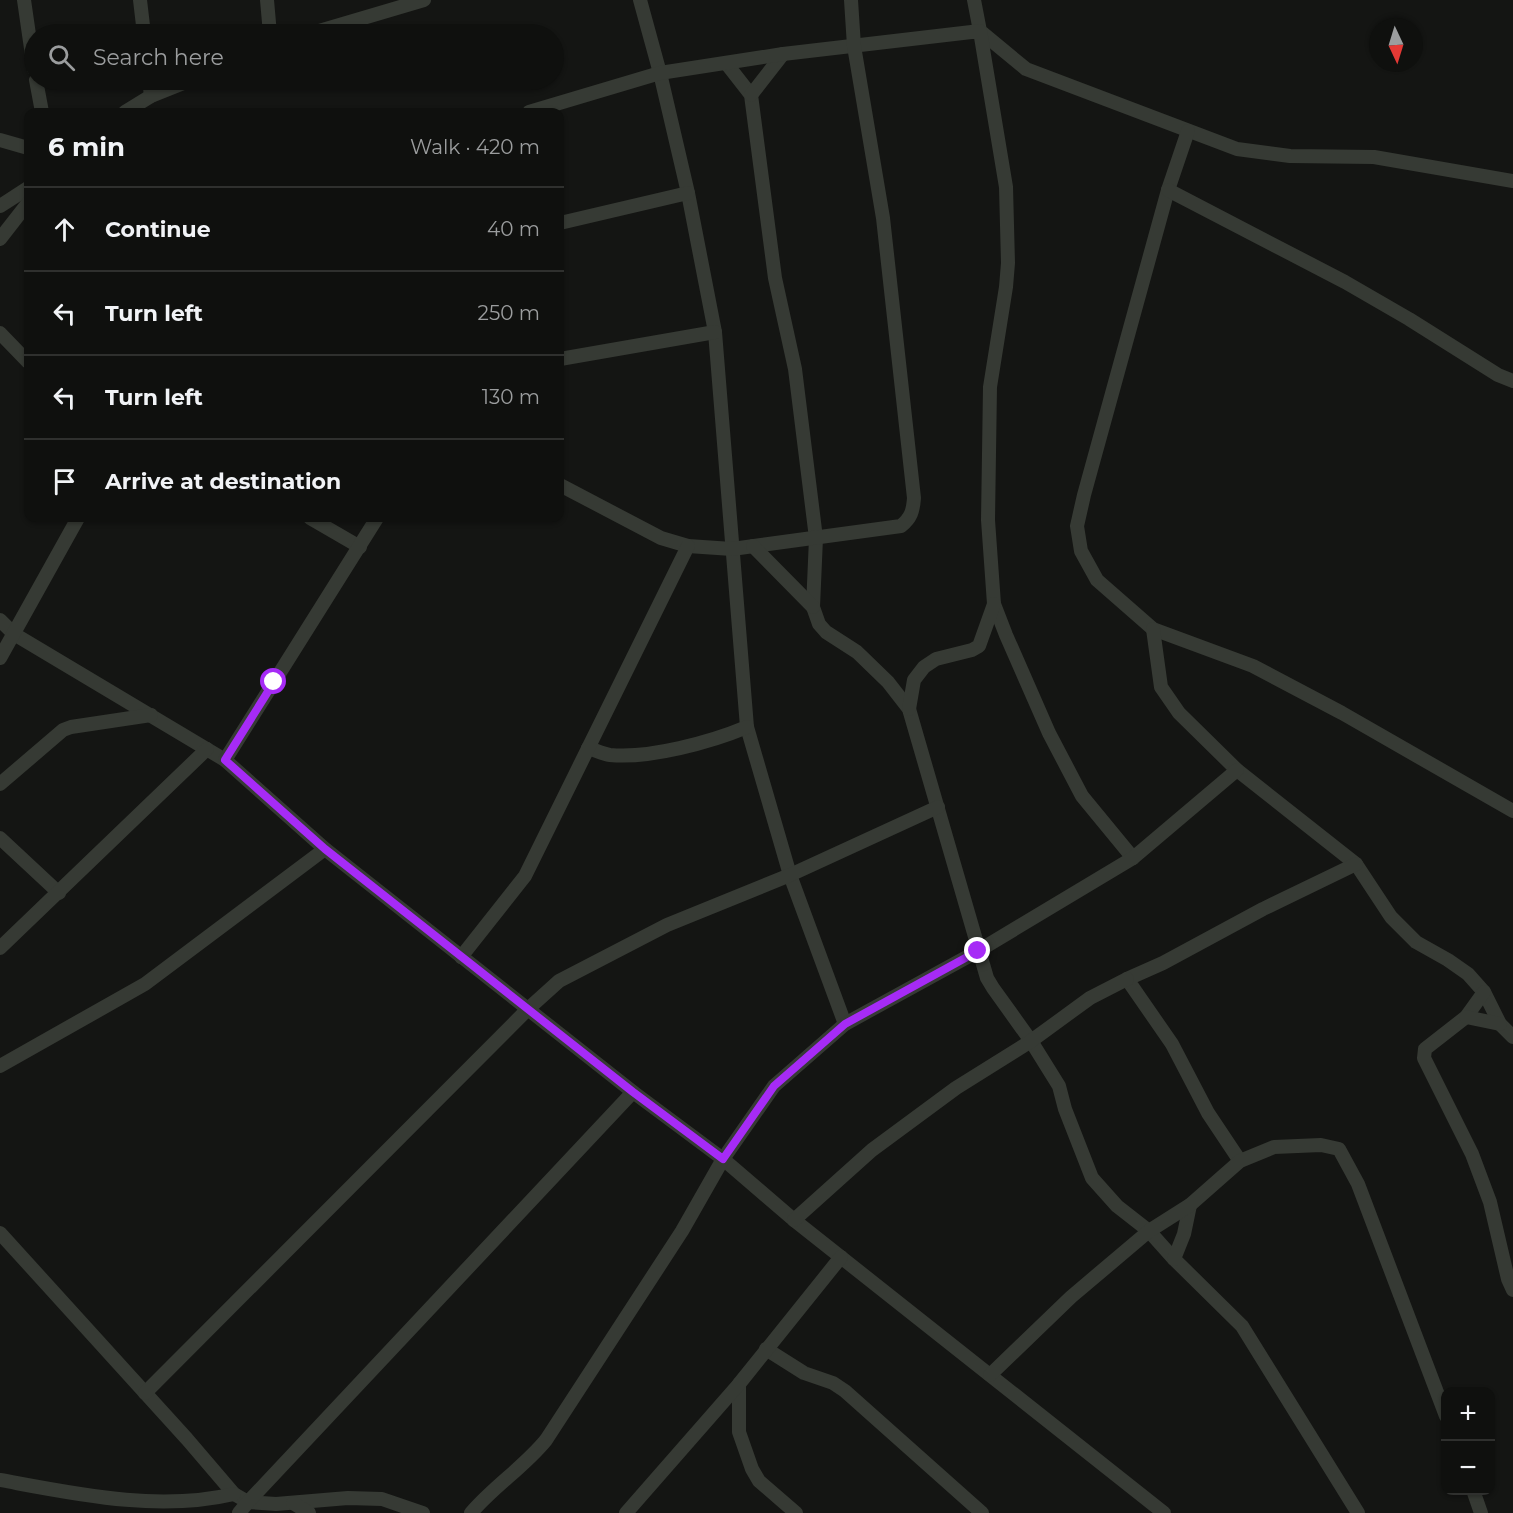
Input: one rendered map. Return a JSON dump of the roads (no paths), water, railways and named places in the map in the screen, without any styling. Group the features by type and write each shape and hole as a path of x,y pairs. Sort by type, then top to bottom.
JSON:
{"street":[{"path":"24,0 27,24"},
{"path":"140,0 143,24"},
{"path":"267,0 269,24"},
{"path":"337,24 390,5 424,0"},
{"path":"640,0 688,193 715,332 747,727 790,875 845,1024"},
{"path":"564,486 661,538 688,546 732,549 901,526 909,519 913,510 914,498 883,218 854,46 851,0"},
{"path":"974,0 1006,187 1008,252 1006,287 990,387 988,520 994,604 1049,733 1082,796 1133,858"},
{"path":"542,108 660,73 783,54 980,31 1026,69 1237,149 1290,156 1374,157 1513,181"},
{"path":"751,94 783,54"},
{"path":"726,63 751,94 775,278 795,369 816,538 813,607 819,624 826,632 857,652 888,682 909,709 978,951 993,988 1032,1041 1059,1086 1065,1109 1092,1178 1117,1206 1149,1231 1242,1326 1358,1513"},
{"path":"38,90 41,108"},
{"path":"150,90 151,96"},
{"path":"132,108 166,90"},
{"path":"1188,131 1168,190 1077,526 1081,551 1097,580 1154,629 1253,666 1342,713 1513,811"},
{"path":"0,140 24,147"},
{"path":"1168,190 1345,282 1498,375 1513,381"},
{"path":"0,206 24,191"},
{"path":"564,222 688,193"},
{"path":"0,239 24,208"},
{"path":"564,358 715,332"},
{"path":"0,333 24,358"},
{"path":"0,658 76,522"},
{"path":"317,522 360,547"},
{"path":"225,760 375,522"},
{"path":"461,957 525,876 688,546"},
{"path":"753,546 813,607"},
{"path":"909,709 914,680 924,667 936,659 972,650 979,646 994,604"},
{"path":"0,620 14,634 225,760 325,849 633,1092 723,1159 794,1220 1164,1513"},
{"path":"1154,629 1161,687 1179,713 1237,770 1356,864 1391,917 1416,942 1468,974 1484,992 1500,1024 1513,1037"},
{"path":"0,784 63,730 151,715"},
{"path":"588,748 609,755 637,755 714,740 747,727"},
{"path":"0,948 207,749"},
{"path":"471,1513 546,1440 682,1231 723,1159 774,1086 845,1024 978,951 1133,858 1237,770"},
{"path":"146,1393 528,1009 559,981 668,926 790,875 938,807"},
{"path":"0,838 59,893"},
{"path":"0,1066 145,984 325,849"},
{"path":"794,1220 872,1150 956,1088 1032,1041 1090,998 1356,864"},
{"path":"1126,979 1172,1044 1208,1113 1240,1161"},
{"path":"1484,992 1466,1017 1425,1049 1424,1058 1472,1154 1490,1202 1508,1279 1513,1290"},
{"path":"1466,1017 1500,1024"},
{"path":"244,1508 633,1092"},
{"path":"990,1375 1071,1298 1149,1231 1190,1205 1240,1161 1274,1147 1321,1145 1340,1149 1358,1184 1381,1239 1441,1402"},
{"path":"1174,1259 1184,1234 1190,1205"},
{"path":"0,1233 146,1393 244,1508"},
{"path":"626,1513 739,1384 841,1257"},
{"path":"765,1349 804,1372 833,1383 845,1391 982,1513"},
{"path":"739,1384 739,1432 744,1449 759,1481 783,1508 796,1513"},
{"path":"0,1480 66,1492 140,1501 204,1500 234,1494"},
{"path":"1474,1495 1481,1513"},
{"path":"244,1508 368,1498 382,1499 423,1513"},
{"path":"293,1503 309,1513"}]}
